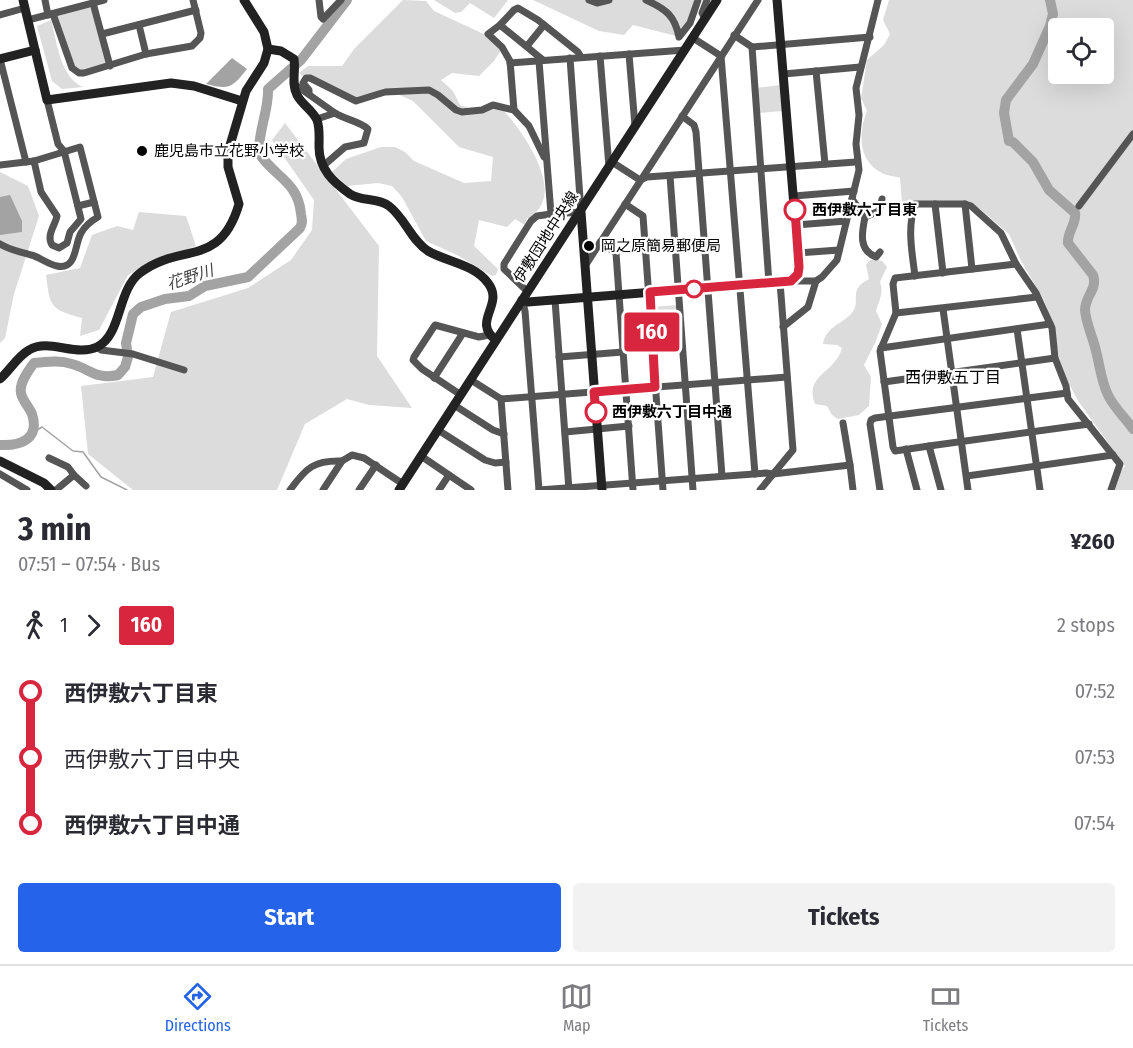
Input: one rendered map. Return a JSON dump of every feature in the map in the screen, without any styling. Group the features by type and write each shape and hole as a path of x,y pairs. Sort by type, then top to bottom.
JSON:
{"street":[{"path":"45,0 72,68 84,74 146,54 192,46 200,38 201,33 193,0"},
{"path":"28,20 78,3 104,0"},
{"path":"0,379 24,353 34,348 97,347 108,337 128,289 139,273 167,260 212,247 227,230 239,204 227,160 242,101 248,86 264,63 268,49 264,32 244,0"},
{"path":"319,0 323,19 340,0"},
{"path":"589,0 597,3 609,0"},
{"path":"646,0 672,18 677,25 679,37 690,23 698,0"},
{"path":"705,19 702,13 707,0"},
{"name":"伊敷団地中央線","path":"401,487 471,380 493,338 525,296 581,212 717,0"},
{"path":"585,266 758,0"},
{"path":"777,0 798,253 798,274 791,281"},
{"path":"783,327 808,307 816,281 837,260 859,170 856,162 859,115 856,88 878,0"},
{"path":"93,3 110,66"},
{"path":"0,15 24,4 58,144 64,151 78,206 80,222 70,232 67,243 59,248 51,245 49,238 57,216 41,192 0,59 35,50"},
{"path":"514,110 510,63 502,46 488,34 500,25 514,9 518,8 544,25 578,52 581,57"},
{"path":"102,34 196,10"},
{"path":"139,25 146,54"},
{"path":"500,25 541,60 551,214"},
{"path":"527,46 544,25"},
{"path":"734,35 752,47 870,37"},
{"path":"693,38 721,57"},
{"path":"752,47 761,169 783,327 793,450 760,490"},
{"path":"268,49 281,51 294,63 294,84 297,95 317,119 320,131 320,159 332,180 354,197 379,201 388,205 422,246 436,255 468,268 485,279 493,292 492,309 486,324 493,338"},
{"path":"510,63 685,50"},
{"path":"629,54 635,126"},
{"path":"600,56 611,164 640,180"},
{"path":"721,57 755,474"},
{"path":"570,58 602,488"},
{"path":"784,74 860,68"},
{"path":"816,71 825,164"},
{"path":"309,94 309,90 303,83 306,78 323,83 356,101 385,92 429,90 462,112 482,110 493,105 514,110 529,126 547,164"},
{"path":"47,100 171,83 194,86 242,101"},
{"path":"294,84 345,120 368,129 364,143 345,147 322,166"},
{"path":"0,93 8,91"},
{"path":"317,119 335,113"},
{"path":"682,116 694,124 722,476"},
{"path":"1079,206 1133,134"},
{"path":"0,165 30,161 80,147 98,217 83,229 74,257 67,266 51,265 30,254 14,252 0,244"},
{"path":"640,180 647,177 856,162"},
{"path":"670,176 693,490"},
{"path":"794,196 853,195"},
{"path":"853,195 865,217 861,234 862,243 871,255 876,257 880,252"},
{"path":"865,217 879,211 882,199"},
{"path":"78,206 94,202"},
{"path":"625,204 643,216 663,490"},
{"path":"915,276 910,236 915,204 971,206 1001,233 1050,324 1055,358 1071,404 1120,464 1111,490"},
{"path":"935,204 943,273"},
{"path":"965,204 972,269"},
{"path":"581,212 537,216 504,264 504,269 525,296 539,490 633,487 693,478 773,474 850,465"},
{"path":"796,225 846,220"},
{"path":"600,242 616,253 633,487"},
{"path":"798,253 839,250"},
{"path":"1016,264 895,278 893,284 896,313 881,348 893,447 895,451 1089,424"},
{"path":"525,296 555,300 775,282 816,281"},
{"path":"896,313 1036,297"},
{"path":"555,300 569,489"},
{"path":"943,309 968,490"},
{"path":"881,348 1050,324"},
{"path":"461,395 434,378 413,360 423,342 435,325 479,337 493,338"},
{"path":"1017,329 1040,490"},
{"path":"434,378 462,333"},
{"path":"97,347 101,350 124,353 184,370"},
{"path":"559,357 623,352"},
{"path":"884,382 1055,358"},
{"path":"471,380 501,399 787,377"},
{"path":"879,489 871,420 1067,393"},
{"path":"501,399 508,490"},
{"path":"454,405 493,430 504,434"},
{"path":"843,423 853,490"},
{"path":"565,432 629,426"},
{"path":"438,430 485,460 495,463 506,462"},
{"path":"929,446 941,490"},
{"path":"906,449 917,490"},
{"path":"323,490 342,461 347,457 358,455 376,465 401,487"},
{"path":"967,476 1113,455"},
{"path":"421,456 471,490"},
{"path":"49,458 69,467 86,486"},
{"path":"0,461 44,483 51,490"},
{"path":"290,490 302,472 319,462 342,461"},
{"path":"359,490 376,465"},
{"path":"0,474 27,490"},
{"path":"56,490 74,475"},
{"path":"439,490 448,475"}],"shaded area":[{"path":"403,0 426,1 434,11 488,36 501,50 479,76 452,73 441,80 453,91 460,105 475,110 499,106 516,125 533,152 543,179 545,192 542,203 530,218 527,218 525,225 515,219 507,227 479,220 474,246 498,269 496,275 492,276 457,255 426,241 402,197 392,186 378,183 347,186 332,172 346,159 381,147 395,147 405,152 414,161 464,183 491,181 493,157 459,147 413,101 384,88 364,97 350,97 319,79 304,77 299,73 308,66 342,66 354,49"},
{"path":"434,0 508,0 494,18 470,3 461,12 455,13"},
{"path":"533,0 695,0 691,16 676,36 633,25 624,35 599,31"},
{"path":"889,0 1133,0 1133,490 1114,490 1116,478 1125,466 1078,401 1067,380 1044,300 1021,261 1009,234 969,202 902,203 900,178 886,175 874,168 864,154 861,137 867,111 861,98 867,60 884,45 890,34 883,20"},
{"path":"89,7 93,9 106,62 104,66 79,71 74,67 56,17"},
{"path":"51,20 64,67 75,82 83,87 62,89 52,81 37,26"},
{"path":"232,58 247,69 234,84 220,87 206,84"},
{"path":"781,85 783,111 759,113 756,88"},
{"path":"285,123 379,246 377,356 412,408 369,405 347,399 305,424 277,490 133,490 88,454 81,386 153,377 171,312 248,288 291,260 312,230 314,200 272,140"},
{"path":"0,172 28,186 39,216 14,294 5,338 0,343"},
{"path":"10,195 22,221 22,232 0,235 0,197"},
{"path":"139,212 186,216 196,246 152,262 128,275 99,330 80,336 82,318 63,312 54,305 49,294 46,275 80,268 92,235 117,226 133,230"},
{"path":"874,259 882,261 887,267 880,282 881,294 876,311 882,324 864,365 871,377 869,406 859,415 838,419 832,415 827,406 815,404 813,386 838,357 842,348 837,345 823,344 825,338 830,330 851,314 856,305 858,288 869,279 866,265"},
{"path":"677,305 679,330 654,332 652,307"}],"waterway":[{"name":"花野川","path":"0,445 15,444 31,435 34,423 21,393 21,385 34,363 62,362 99,375 118,375 125,367 128,357 126,343 133,314 141,307 165,299 189,296 205,286 248,277 300,228 302,218 295,194 259,153 268,89 301,60 347,0"},
{"path":"1050,0 1053,14 1050,26 1033,64 1006,100 1004,113 1009,141 1013,142 1033,162 1049,190 1075,213 1068,243 1093,275 1093,289 1085,310 1102,379 1110,400 1133,429"},
{"path":"32,433 42,427 73,451 83,452 101,477 127,490"}],"bus line":[{"name":"160","path":"596,412 594,392 655,387 650,292 791,281 798,274 795,210"}],"place":[{"name":"鹿児島市立花野小学校","path":"142,151"},
{"name":"西伊敷六丁目東","path":"795,210"},
{"name":"岡之原簡易郵便局","path":"589,246"},
{"name":"西伊敷六丁目中通","path":"596,412"}],"district":[{"name":"西伊敷五丁目","path":"953,377"}]}
